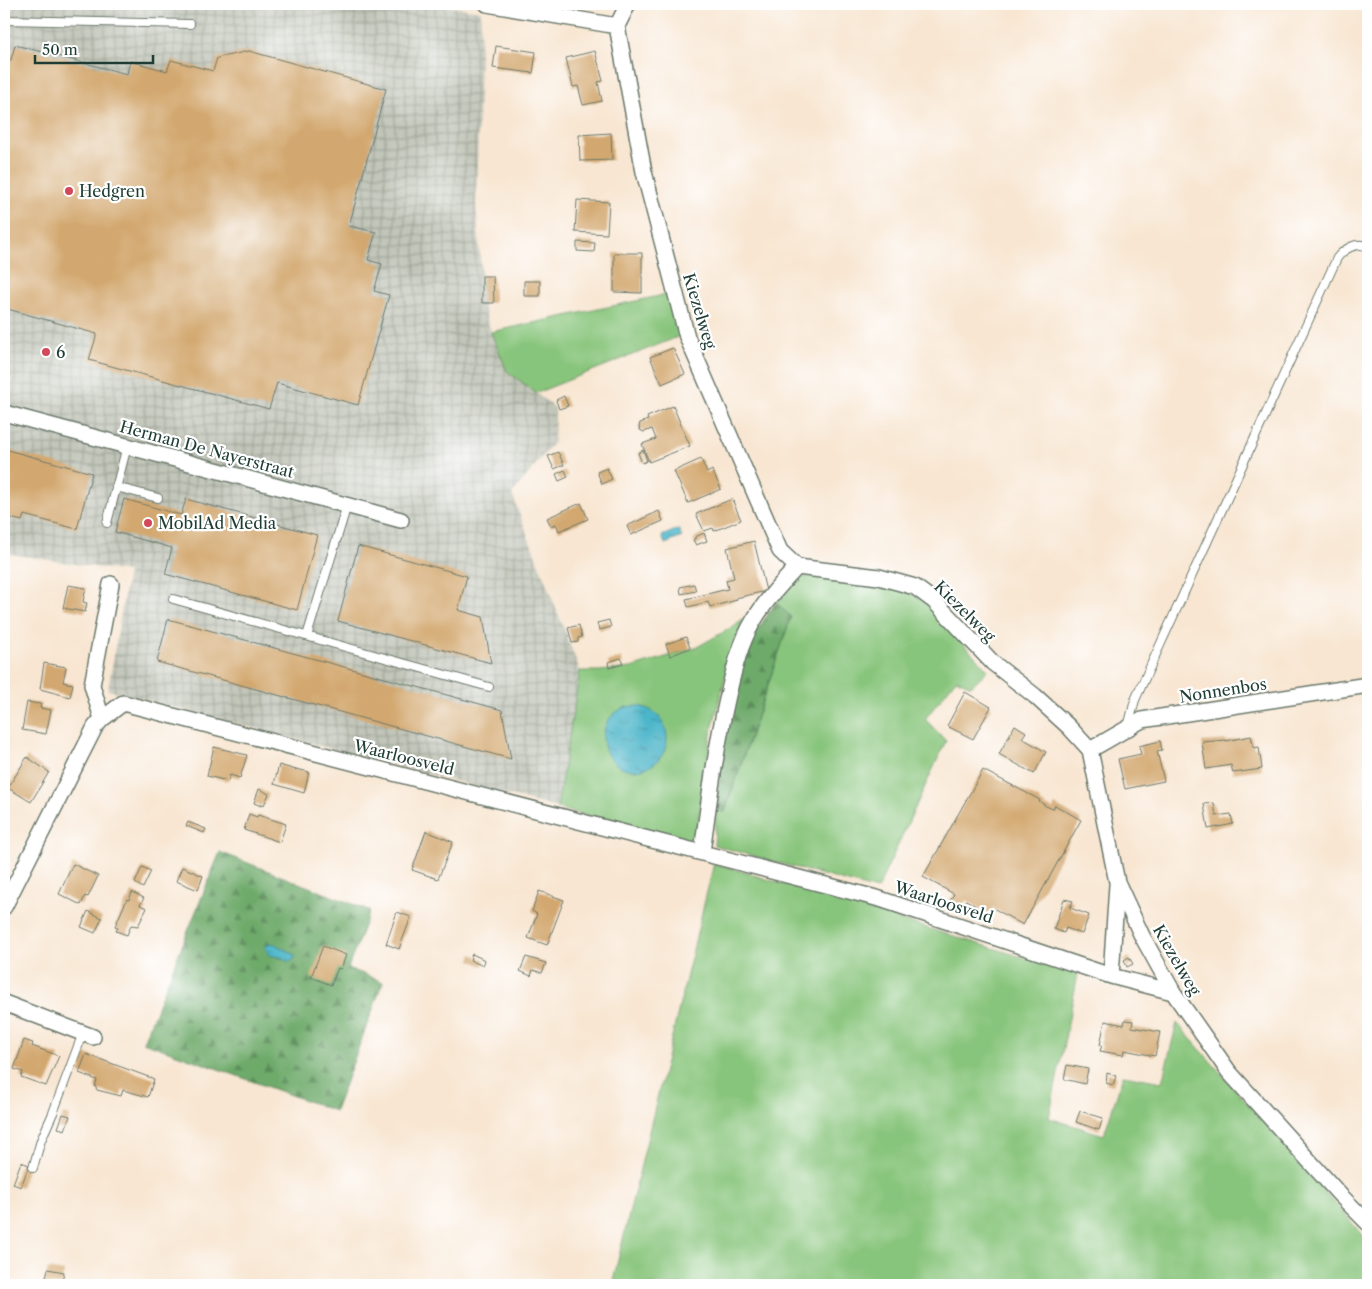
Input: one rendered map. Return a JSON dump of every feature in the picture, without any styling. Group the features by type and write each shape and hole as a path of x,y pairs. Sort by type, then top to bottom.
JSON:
{"street":[{"path":"487,4 617,26 628,4"},
{"name":"Kiezelweg","path":"617,26 644,172 687,337 780,551 796,567 879,577 915,587 934,601 993,663 1035,696 1069,727 1090,750 1117,882 1142,936 1173,992 1229,1072 1368,1223"},
{"name":"Herman De Nayerstraat","path":"4,412 401,520"},
{"path":"702,852 720,736 738,654 753,621 772,594 796,567"},
{"path":"102,719 92,685 111,584"},
{"name":"Nonnenbos","path":"1090,750 1142,720 1368,685"},
{"name":"Waarloosveld","path":"4,907 95,727 102,719 124,703 880,899 1111,976 1173,992"},
{"path":"1111,976 1117,882"},
{"path":"4,1003 88,1035"}],"lane":[{"path":"4,20 190,24"},
{"path":"1127,729 1135,700 1338,258 1344,250 1352,246 1363,244 1368,247"},
{"path":"107,523 127,446"},
{"path":"116,487 158,498"},
{"path":"307,636 347,505"},
{"path":"174,598 489,687"},
{"path":"33,1168 41,1140 88,1035"}],"shaded area":[{"path":"4,4 433,4 481,11 476,204 484,309 507,371 555,408 554,442 512,494 580,671 557,808 108,690 128,572 4,553"}],"green space":[{"path":"673,293 688,333 536,393 507,371 491,332"},
{"path":"817,575 897,588 921,599 988,670 971,686 956,679 925,719 946,741 877,890 714,845 716,811 725,812 791,617 776,602 800,578"},
{"path":"776,602 791,617 724,812 716,811 721,753 744,661 756,632"},
{"path":"743,619 711,734 695,843 557,808 580,671 631,668 697,647"},
{"path":"220,852 370,911 348,968 383,982 335,1111 143,1042"},
{"path":"714,863 1078,974 1049,1118 1104,1135 1123,1075 1162,1082 1177,1023 1368,1241 1368,1285 612,1285"}],"water":[{"path":"678,529 682,537 665,544 662,536"},
{"path":"629,706 641,706 658,715 665,726 667,738 665,750 658,761 641,770 629,770 617,765 608,756 603,744 603,732 608,720 617,711"},
{"path":"273,943 295,955 294,959 290,962 280,957 269,955 265,947"}],"building":[{"path":"15,45 127,74 130,61 167,71 171,60 213,71 217,58 249,51 386,89 349,226 376,232 368,260 382,264 374,291 389,295 358,405 277,383 269,409 89,360 97,334 4,308 4,58 11,60"},
{"path":"496,46 536,52 533,73 493,68"},
{"path":"595,51 603,81 598,82 602,101 583,105 578,86 573,87 566,58"},
{"path":"611,133 612,160 580,161 579,135"},
{"path":"577,200 609,202 607,234 575,232"},
{"path":"577,242 595,243 594,252 577,251"},
{"path":"614,253 642,253 642,293 614,292"},
{"path":"482,276 493,276 494,303 482,303"},
{"path":"524,281 540,281 540,296 524,296"},
{"path":"673,348 685,374 662,384 650,357"},
{"path":"564,396 568,406 559,409 556,400"},
{"path":"673,406 690,446 649,462 642,444 656,439 652,429 644,432 640,430 640,423 648,420 647,417"},
{"path":"4,449 92,473 77,529 24,515 22,521 4,516"},
{"path":"643,450 647,461 642,463 638,453"},
{"path":"558,452 564,465 554,469 548,456"},
{"path":"701,459 707,473 712,470 721,489 688,503 674,471"},
{"path":"607,468 612,479 602,484 597,472"},
{"path":"565,470 568,477 559,481 556,474"},
{"path":"124,499 181,515 186,499 317,535 297,610 165,574 172,548 115,532"},
{"path":"732,499 741,520 714,531 713,528 704,531 696,514"},
{"path":"581,503 588,519 559,531 556,524 551,526 547,518"},
{"path":"659,511 663,521 631,535 627,526"},
{"path":"704,533 707,541 696,545 693,540 695,537"},
{"path":"754,541 766,591 736,598 737,600 710,607 708,602 688,607 686,599 728,589 726,580 734,578 727,548"},
{"path":"358,546 467,576 458,610 483,617 491,663 338,621"},
{"path":"694,584 696,591 681,594 680,587"},
{"path":"68,585 86,588 83,602 87,603 85,612 63,608"},
{"path":"168,619 502,710 511,759 157,662"},
{"path":"609,620 611,627 599,630 597,623"},
{"path":"579,625 582,637 578,638 578,642 572,643 568,628"},
{"path":"686,637 690,648 670,656 666,644"},
{"path":"621,658 623,664 609,668 608,662"},
{"path":"44,663 66,667 63,682 73,684 70,697 40,689"},
{"path":"965,692 991,707 973,739 947,726"},
{"path":"27,702 41,704 40,708 51,710 46,734 22,730"},
{"path":"1015,725 1026,732 1022,738 1046,752 1034,774 999,754"},
{"path":"1251,736 1254,748 1259,747 1262,769 1233,773 1231,765 1206,769 1202,742 1226,741"},
{"path":"1160,741 1162,750 1157,751 1164,781 1125,789 1118,759 1141,754 1139,746"},
{"path":"214,747 247,755 240,778 230,775 228,781 207,776"},
{"path":"27,757 49,772 31,802 8,788"},
{"path":"279,765 309,772 304,793 274,784"},
{"path":"983,770 1040,800 1046,806 1053,809 1055,805 1081,820 1023,925 993,908 989,914 966,900 960,910 948,904 954,894 923,877"},
{"path":"259,789 269,794 264,805 262,804 261,806 254,803"},
{"path":"1214,803 1216,816 1231,814 1233,824 1208,829 1204,804"},
{"path":"249,814 286,824 280,842 244,830"},
{"path":"188,822 206,829 204,833 186,826"},
{"path":"426,831 453,842 438,879 412,870"},
{"path":"73,864 98,876 88,897 85,896 81,905 59,894"},
{"path":"142,867 151,871 143,888 135,883"},
{"path":"182,867 203,876 198,890 176,881"},
{"path":"539,891 564,900 547,945 528,938 537,914 532,911"},
{"path":"132,892 144,898 140,905 147,908 138,926 131,925 127,935 116,931 118,928 115,926"},
{"path":"1064,899 1073,901 1070,908 1089,915 1082,934 1066,928 1064,933 1054,929"},
{"path":"88,911 102,918 95,933 81,927"},
{"path":"397,912 411,917 399,949 386,944"},
{"path":"323,946 346,955 341,969 338,968 331,985 311,977"},
{"path":"472,954 485,960 483,966 470,960"},
{"path":"526,957 546,963 542,973 533,970 531,976 520,971"},
{"path":"1129,957 1133,964 1127,967 1124,960"},
{"path":"1125,1020 1133,1021 1132,1027 1160,1032 1155,1056 1124,1050 1123,1055 1100,1051 1105,1021 1124,1025"},
{"path":"24,1040 33,1043 32,1046 59,1056 46,1086 21,1077 23,1072 14,1069"},
{"path":"86,1054 154,1079 148,1097 123,1090 121,1096 97,1090 95,1086 97,1080 79,1073"},
{"path":"1067,1065 1088,1069 1085,1084 1064,1079"},
{"path":"1107,1073 1116,1076 1113,1085 1106,1083"},
{"path":"1080,1111 1103,1118 1099,1130 1076,1122"},
{"path":"63,1114 70,1116 65,1130 58,1128"},
{"path":"21,1162 29,1165 21,1187 13,1184"},
{"path":"48,1269 64,1272 61,1285 44,1285"}],"place":[{"name":"Hedgren","path":"69,191"},
{"name":"6","path":"46,352"},
{"name":"MobilAd Media","path":"148,523"}]}
